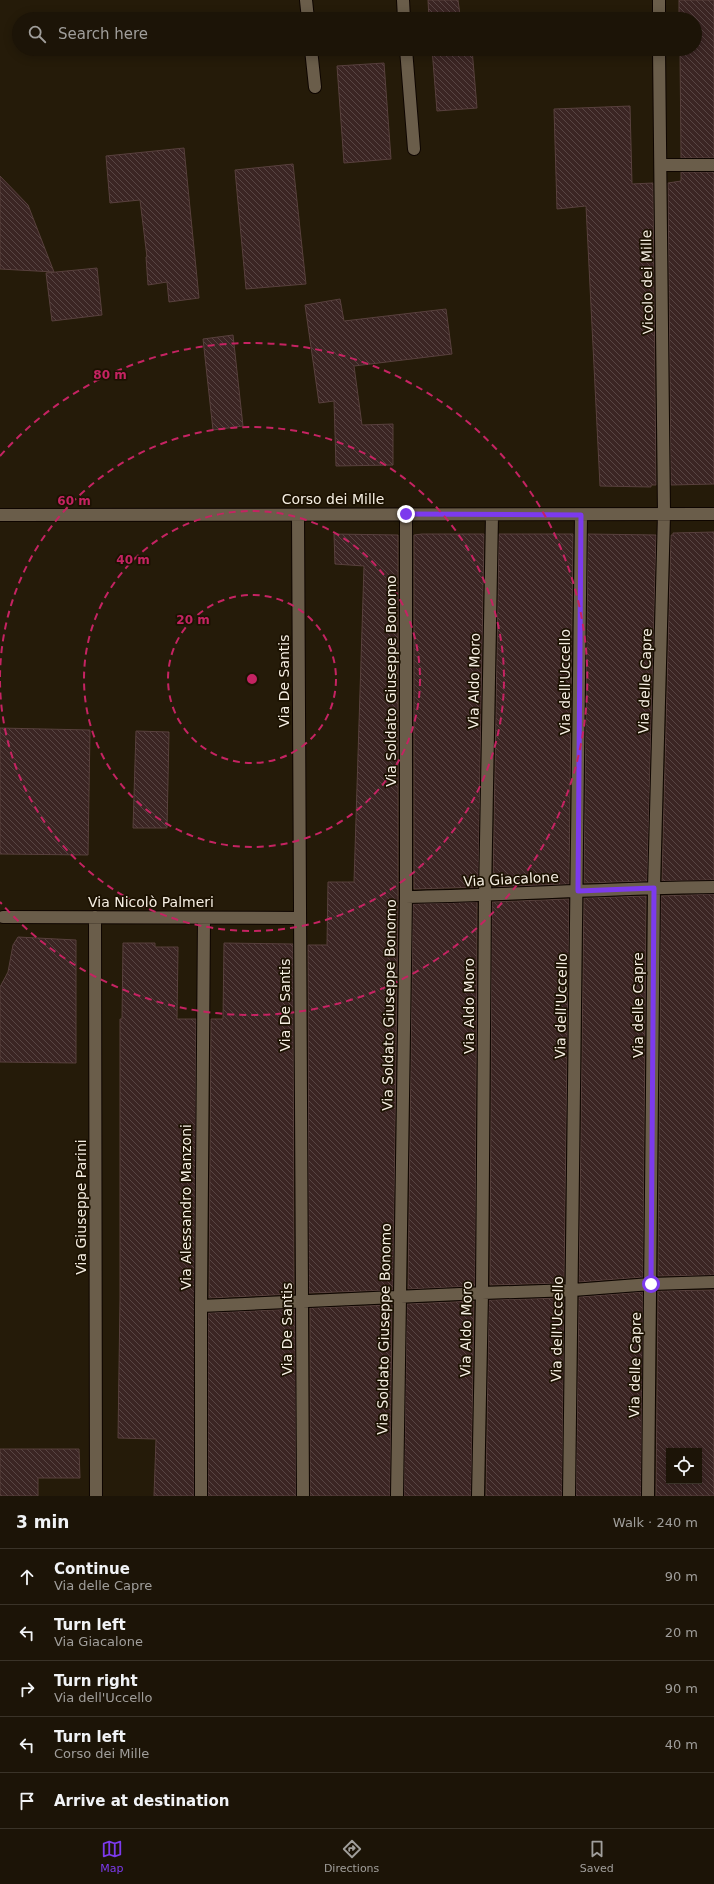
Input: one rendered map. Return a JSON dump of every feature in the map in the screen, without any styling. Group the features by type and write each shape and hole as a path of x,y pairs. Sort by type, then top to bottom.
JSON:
{"street":[{"path":"306,0 307,12"},
{"path":"403,0 404,12"},
{"path":"659,0 659,12"},
{"path":"312,56 315,87"},
{"path":"407,56 414,149"},
{"name":"Vicolo dei Mille","path":"660,56 664,514"},
{"path":"661,165 714,165"},
{"name":"Corso dei Mille","path":"0,515 406,514 492,516 714,514"},
{"name":"Via Soldato Giuseppe Bonomo","path":"397,1496 406,897 406,514"},
{"name":"Via delle Capre","path":"648,1496 654,888 664,514"},
{"name":"Via De Santis","path":"298,515 303,1496"},
{"name":"Via dell'Uccello","path":"569,1496 578,891 581,515"},
{"name":"Via Aldo Moro","path":"478,1496 482,1293 485,896 492,516"},
{"name":"Via Giacalone","path":"406,897 485,896 654,888 714,887"},
{"name":"Via Nicolò Palmeri","path":"3,917 300,918"},
{"name":"Via Giuseppe Parini","path":"95,917 96,1496"},
{"name":"Via Alessandro Manzoni","path":"202,1496 201,1306 204,918"},
{"path":"201,1306 573,1290 651,1284 714,1282"}],"building":[{"path":"428,0 458,0 460,12 429,12"},
{"path":"679,0 714,0 714,158 681,158 680,56 702,56 702,12 679,12"},
{"path":"433,56 473,56 477,108 437,111"},
{"path":"384,63 391,159 344,163 337,66"},
{"path":"630,106 632,184 653,183 656,485 651,485 651,487 600,486 586,206 557,209 554,109"},
{"path":"184,148 199,298 169,302 167,282 148,285 147,257 140,200 110,203 106,156"},
{"path":"293,164 306,284 246,289 235,170"},
{"path":"681,172 714,172 714,484 671,485 668,183 681,181"},
{"path":"0,176 28,205 54,272 0,269"},
{"path":"97,268 102,315 52,321 46,273"},
{"path":"340,299 344,321 446,309 452,354 354,366 362,425 393,424 393,465 336,466 334,401 319,403 305,305"},
{"path":"233,335 243,426 213,430 203,339"},
{"path":"714,532 714,880 662,881 671,535 673,535 673,533"},
{"path":"334,534 398,535 398,897 393,1290 309,1293 308,945 327,945 328,882 354,882 364,566 335,564"},
{"path":"484,534 478,887 414,889 414,535"},
{"path":"499,534 573,534 569,884 493,887"},
{"path":"588,534 656,535 647,881 584,883"},
{"path":"0,728 90,730 88,855 0,854"},
{"path":"136,731 169,732 167,828 133,828"},
{"path":"714,894 714,1275 658,1276 661,896"},
{"path":"646,896 643,1277 579,1282 584,898"},
{"path":"569,899 564,1283 490,1285 492,902"},
{"path":"477,902 475,1286 408,1289 413,904"},
{"path":"18,937 76,940 76,1063 0,1062 0,987 8,972 13,945"},
{"path":"123,943 155,943 155,947 178,947 177,1019 196,1019 194,1496 154,1496 156,1439 118,1438 120,1299 120,1019 122,1019"},
{"path":"224,943 293,944 294,1294 209,1298 211,1019 223,1019"},
{"path":"714,1290 714,1496 656,1496 658,1291"},
{"path":"643,1292 641,1496 576,1496 579,1297"},
{"path":"564,1298 562,1496 486,1496 489,1300"},
{"path":"474,1301 471,1496 404,1496 407,1304"},
{"path":"392,1305 390,1496 310,1496 310,1308"},
{"path":"295,1309 296,1496 208,1496 208,1313"},
{"path":"0,1449 79,1449 80,1478 38,1478 38,1496 0,1496"}],"route":[{"path":"406,514 492,516 581,515 578,891 654,888 651,1284"}]}
